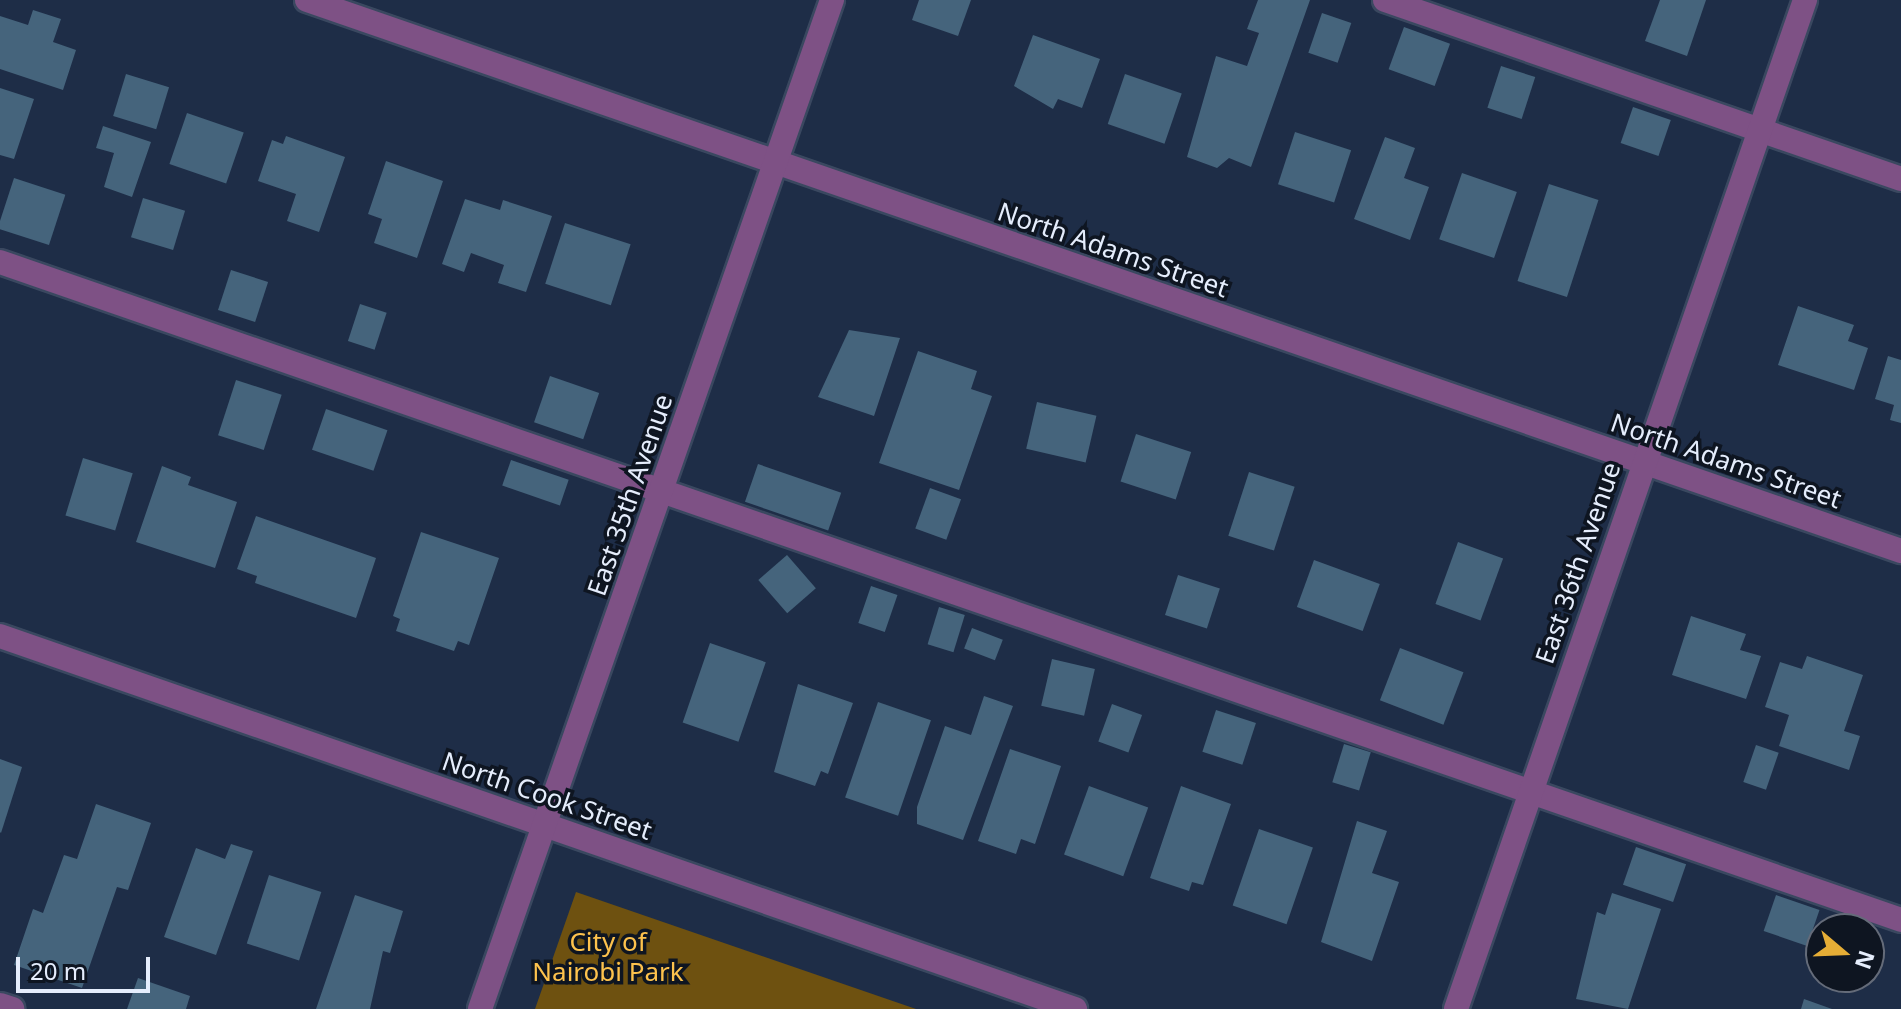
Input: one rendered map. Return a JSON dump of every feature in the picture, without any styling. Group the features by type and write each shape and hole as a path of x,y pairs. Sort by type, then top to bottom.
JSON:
{"street":[{"name":"North Adams Street","path":"307,0 1901,551"},
{"name":"East 35th Avenue","path":"480,1009 832,0"},
{"path":"1385,0 1901,179"},
{"name":"East 36th Avenue","path":"1456,1009 1642,462 1805,0"},
{"path":"0,262 1901,920"},
{"name":"North Cook Street","path":"0,636 1075,1009"},
{"path":"0,1005 12,1009"}],"green space":[{"name":"City of Nairobi Park","path":"576,892 916,1009 535,1009"}],"building":[{"path":"919,0 971,0 958,36 912,20"},
{"path":"1258,0 1310,0 1251,167 1229,158 1217,168 1187,157 1216,56 1247,66 1259,33 1247,29"},
{"path":"1660,0 1706,0 1687,56 1645,41"},
{"path":"33,10 61,19 53,42 76,50 63,90 0,69 0,16 28,25"},
{"path":"1322,13 1351,23 1338,63 1308,53"},
{"path":"1404,27 1450,44 1435,86 1389,69"},
{"path":"1033,35 1100,59 1082,108 1058,99 1053,109 1014,86"},
{"path":"1501,66 1535,77 1522,119 1487,108"},
{"path":"126,74 169,87 156,129 113,116"},
{"path":"1125,74 1182,94 1164,144 1108,124"},
{"path":"0,88 34,99 14,159 0,155"},
{"path":"1633,107 1671,120 1658,156 1621,143"},
{"path":"187,113 244,133 226,184 169,164"},
{"path":"103,126 151,142 132,197 104,187 114,153 96,148"},
{"path":"1295,132 1351,150 1334,203 1278,184"},
{"path":"286,136 345,157 319,232 287,221 296,194 258,181 272,140 283,144"},
{"path":"1385,137 1415,148 1404,178 1429,187 1410,240 1354,219"},
{"path":"386,161 443,181 417,258 374,243 382,219 368,214"},
{"path":"1462,173 1517,192 1494,258 1439,239"},
{"path":"14,178 65,195 49,245 0,229"},
{"path":"1549,184 1598,200 1567,297 1517,281"},
{"path":"143,198 185,211 173,250 131,237"},
{"path":"465,199 500,210 503,200 552,216 526,292 498,283 504,265 471,253 464,272 442,264"},
{"path":"565,223 631,244 611,305 545,284"},
{"path":"231,270 268,282 255,322 218,310"},
{"path":"360,304 387,313 375,350 348,341"},
{"path":"1798,306 1854,325 1848,341 1868,348 1854,390 1778,365"},
{"path":"849,330 900,338 874,416 818,397"},
{"path":"918,351 977,371 971,389 992,396 959,490 879,463"},
{"path":"1888,356 1901,360 1901,423 1890,420 1894,405 1875,399"},
{"path":"550,376 599,393 583,439 534,422"},
{"path":"236,380 282,395 264,450 218,435"},
{"path":"1037,402 1096,416 1086,462 1026,449"},
{"path":"326,409 387,430 373,471 312,450"},
{"path":"1136,434 1191,452 1176,499 1121,482"},
{"path":"83,458 133,473 115,531 65,515"},
{"path":"511,460 569,480 560,505 502,486"},
{"path":"758,464 841,493 828,530 745,502"},
{"path":"162,466 191,477 188,485 237,502 215,568 136,542"},
{"path":"1249,472 1295,487 1274,551 1228,536"},
{"path":"930,488 961,499 946,540 915,528"},
{"path":"256,516 376,558 356,618 255,583 257,576 237,569"},
{"path":"421,532 499,558 469,645 458,641 454,651 396,631 400,619 393,616"},
{"path":"1458,542 1503,558 1481,620 1435,604"},
{"path":"787,555 816,588 787,613 758,580"},
{"path":"1314,560 1380,584 1363,631 1297,607"},
{"path":"1178,575 1220,589 1207,629 1165,615"},
{"path":"871,586 897,595 885,632 858,623"},
{"path":"939,607 965,615 953,652 928,644"},
{"path":"1691,616 1746,634 1740,650 1761,656 1746,699 1672,675"},
{"path":"972,628 1003,640 995,660 964,649"},
{"path":"710,643 766,662 738,742 683,722"},
{"path":"1400,648 1463,672 1443,725 1380,700"},
{"path":"1807,656 1863,675 1844,731 1860,736 1849,770 1779,746 1789,715 1765,707 1780,662 1802,669"},
{"path":"1052,659 1095,669 1084,716 1041,706"},
{"path":"798,684 853,703 828,774 821,771 815,786 774,772"},
{"path":"984,696 1013,706 963,840 917,824 917,807 945,726 971,735"},
{"path":"878,702 931,720 898,816 845,797"},
{"path":"1112,704 1142,715 1128,753 1098,742"},
{"path":"1216,710 1256,723 1242,765 1202,752"},
{"path":"1344,744 1371,752 1359,790 1332,782"},
{"path":"1756,745 1779,753 1766,790 1743,782"},
{"path":"1010,749 1061,766 1035,844 1021,839 1016,854 978,841"},
{"path":"0,759 22,767 1,833 0,832"},
{"path":"1089,786 1148,808 1123,876 1064,855"},
{"path":"1181,786 1231,804 1203,885 1192,882 1189,891 1150,878"},
{"path":"96,804 151,823 128,890 117,887 82,988 14,965 33,909 43,913 64,855 77,859"},
{"path":"1357,821 1387,831 1372,873 1399,882 1372,961 1321,942"},
{"path":"1259,829 1313,848 1287,924 1233,906"},
{"path":"231,844 253,851 216,955 164,937 196,848 225,859"},
{"path":"1636,847 1686,864 1673,902 1623,885"},
{"path":"269,875 321,892 299,960 247,943"},
{"path":"1612,893 1661,909 1628,1009 1576,999 1597,912 1605,915"},
{"path":"355,895 403,911 390,953 383,951 370,1009 316,1009"},
{"path":"1776,895 1819,910 1818,913 1805,913 1805,945 1764,931"},
{"path":"138,978 190,996 186,1009 127,1009"},
{"path":"1804,999 1832,1009 1801,1009"}]}
